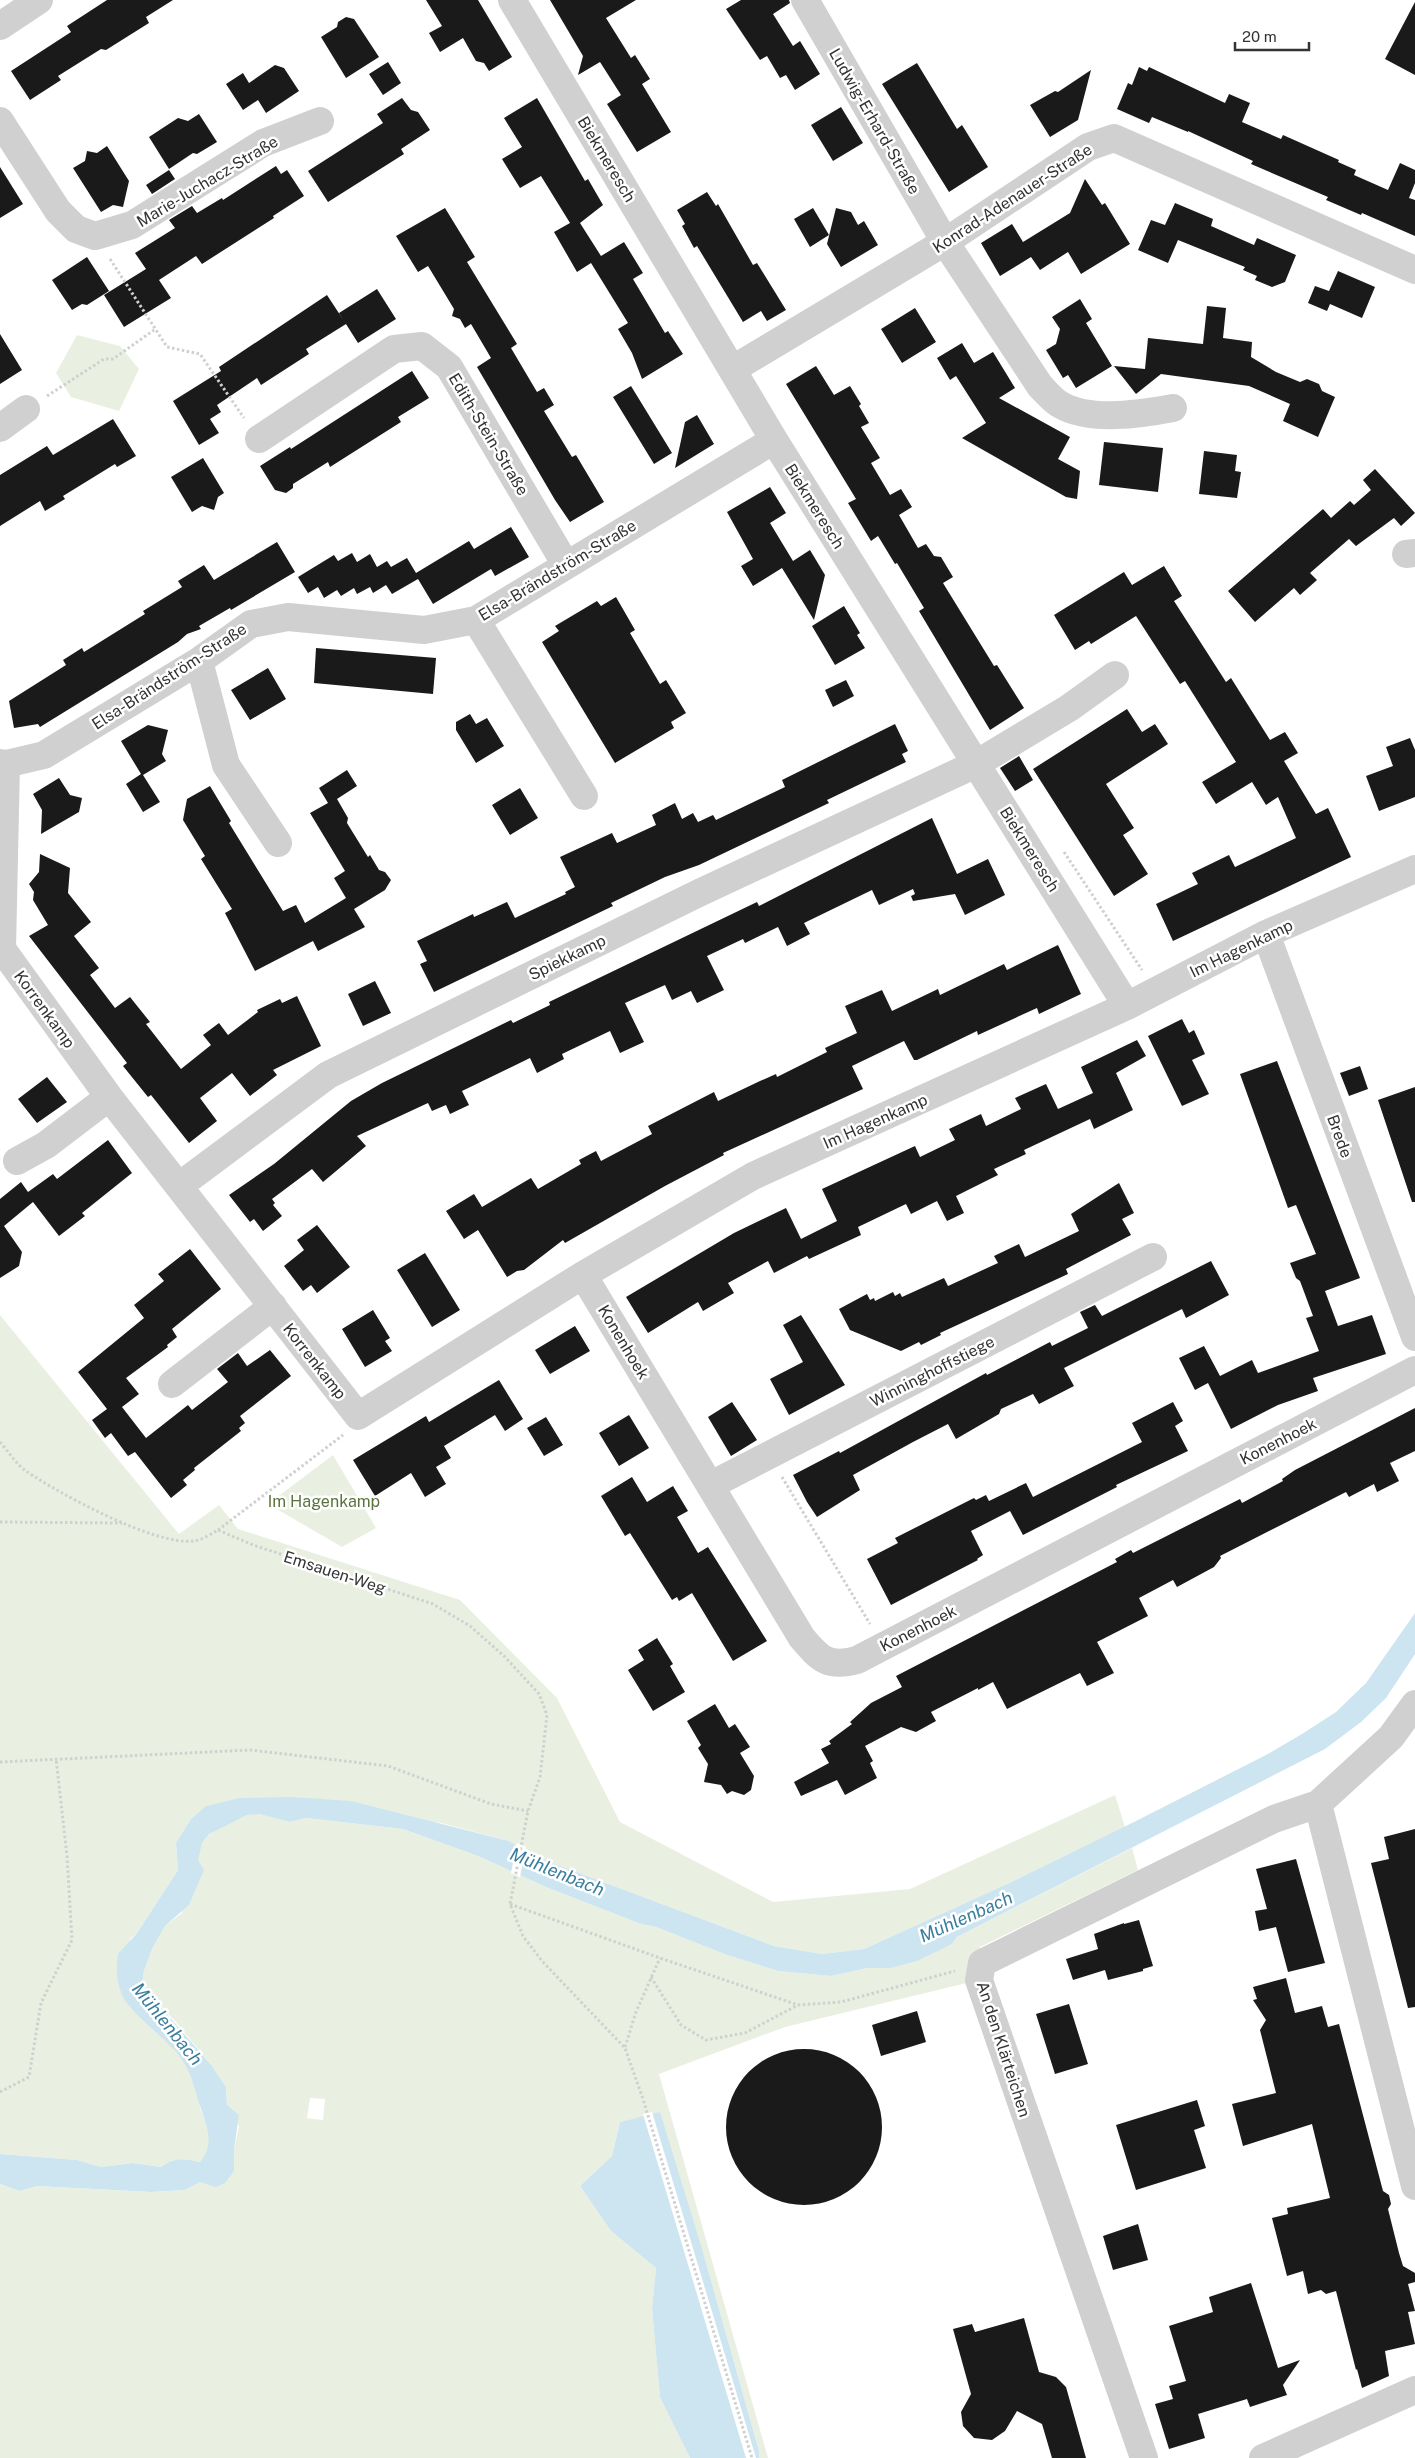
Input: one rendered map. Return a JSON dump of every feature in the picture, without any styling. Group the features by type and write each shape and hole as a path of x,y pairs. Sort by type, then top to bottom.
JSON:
{"street":[{"path":"0,26 39,0"},
{"name":"Biekmeresch","path":"512,0 774,440 1127,1006"},
{"name":"Ludwig-Erhard-Straße","path":"805,0 945,242 1040,386 1060,405 1080,412 1130,416 1173,408"},
{"path":"0,121 58,211 76,229 95,236"},
{"name":"Marie-Juchacz-Straße","path":"95,236 132,225 263,143 320,121"},
{"name":"Konrad-Adenauer-Straße","path":"732,369 945,242 1088,147 1114,138 1415,270"},
{"name":"Edith-Stein-Straße","path":"259,439 394,349 422,346 449,367 566,565"},
{"path":"0,428 26,409"},
{"name":"Elsa-Brändström-Straße","path":"3,763 44,755 199,661 251,624 288,617 424,630 476,620 774,440"},
{"path":"476,620 584,796"},
{"path":"199,661 226,765 278,843"},
{"name":"Spiekkamp","path":"179,1186 328,1075 683,900 976,764 1069,708 1114,675"},
{"name":"Korrenkamp","path":"3,763 2,949 109,1097 358,1416"},
{"name":"Im Hagenkamp","path":"358,1416 583,1275 753,1176 1127,1006 1266,934 1415,869"},
{"name":"Brede","path":"1266,934 1415,1337"},
{"path":"17,1161 46,1145 109,1097"},
{"name":"Winninghoffstiege","path":"711,1485 1153,1257"},
{"name":"Konenhoek","path":"583,1275 802,1638 819,1658 840,1665 857,1660 1415,1370"},
{"name":"Korrenkamp","path":"172,1384 273,1306"},
{"name":"An den Klärteichen","path":"1144,2458 978,1980 982,1963 1274,1819 1318,1804 1391,1737 1415,1704"},
{"path":"1318,1804 1415,2186"},
{"path":"1263,2458 1415,2390"}],"path":[{"path":"95,236 154,330 167,347 200,354 259,439"},
{"path":"26,409 104,359 113,359 154,330"},
{"path":"0,1442 24,1470 68,1496 125,1523 173,1540 195,1541 218,1530 341,1437 358,1416"},
{"path":"769,1455 883,1646"},
{"path":"0,1522 125,1523"},
{"name":"Emsauen-Weg","path":"218,1530 253,1545 433,1604 470,1626 505,1657 539,1694 547,1715 540,1776 528,1811 510,1904"},
{"path":"0,1762 250,1750 388,1766 491,1804 528,1811"},
{"path":"0,2092 29,2077 41,2003 72,1940 67,1856 56,1758"},
{"path":"510,1904 798,2005 842,2002 982,1963"},
{"path":"510,1904 523,1936 542,1961 625,2048 643,2099 752,2458"},
{"path":"625,2048 636,2012 660,1958"},
{"path":"651,1977 681,2025 706,2040 745,2033 798,2005"}],"green space":[{"path":"77,335 120,346 139,369 119,411 71,397 56,373"},
{"path":"0,1315 179,1534 219,1505 238,1529 460,1600 557,1698 620,1822 773,1902 910,1889 1115,1795 1125,1827 1005,1885 864,1949 822,1954 774,1946 547,1861 509,1841 441,1823 239,1798 207,1806 191,1819 176,1844 178,1870 137,1933 130,1939 129,2006 166,2040 190,2071 195,2081 200,2108 208,2129 209,2142 205,2155 200,2162 179,2159 170,2161 161,2167 133,2163 101,2167 77,2160 0,2154"},
{"name":"Im Hagenkamp","path":"333,1455 376,1528 342,1547 268,1504"},
{"path":"260,1813 290,1822 306,1818 403,1829 478,1856 546,1887 641,1924 656,1927 727,1955 778,1971 831,1976 868,1968 891,1968 952,1944 957,1937 1132,1848 1138,1870 980,1947 982,1963 979,1980 785,2027 659,2074 768,2458 759,2458 759,2451 703,2252 637,2118 620,2122 612,2156 580,2186 611,2231 656,2268 652,2309 660,2396 690,2458 0,2458 0,2184 20,2191 37,2186 151,2192 185,2190 200,2182 234,2171 234,2150 239,2126 227,2105 226,2087 212,2066 175,2021 142,1985 144,1971 152,1949 165,1926 182,1913 201,1844 209,1834 247,1815","holes":["310,2098 325,2099 323,2120 307,2118"]}],"water":[{"name":"Mühlenbach","path":"1415,1613 1415,1654 1386,1698 1361,1722 1325,1749 957,1937 952,1944 917,1961 891,1968 868,1968 831,1976 778,1971 727,1955 656,1927 641,1924 546,1887 478,1856 403,1829 306,1818 290,1822 260,1814 247,1815 209,1834 202,1843 198,1860 204,1870 189,1905 165,1926 152,1949 144,1971 142,1985 212,2066 226,2087 227,2105 239,2115 234,2150 234,2171 225,2183 216,2187 200,2182 185,2190 151,2192 37,2186 20,2191 0,2184 0,2154 77,2160 101,2167 133,2163 161,2167 170,2161 179,2159 200,2162 205,2155 208,2142 207,2129 190,2073 177,2053 126,2002 120,1990 117,1969 118,1954 137,1933 178,1870 176,1843 191,1819 206,1806 239,1798 291,1797 351,1801 509,1841 547,1861 774,1946 822,1954 864,1949 1005,1885 1134,1822 1268,1754 1302,1734 1336,1712 1366,1683"},
{"path":"795,2082 813,2082 830,2089 843,2102 850,2119 850,2137 843,2154 830,2167 813,2174 795,2174 778,2167 765,2154 758,2137 758,2119 765,2102 778,2089"},
{"path":"660,2112 703,2252 759,2451 759,2458 690,2458 660,2397 652,2309 656,2268 611,2231 580,2186 612,2156 620,2122"}],"pier":[{"path":"517,1843 526,1847 520,1877 511,1873"},
{"path":"652,2112 756,2458 746,2458 643,2114"}],"building":[{"path":"107,0 173,0 146,17 149,23 106,50 101,49 58,76 61,80 30,100 11,71 71,32 67,26"},
{"path":"426,0 478,0 512,57 489,71 484,63 476,61 463,38 440,52 429,33 442,26"},
{"path":"550,0 636,0 606,18 631,58 635,55 650,79 642,84 671,132 637,152 607,104 621,95 600,62 578,75 583,56"},
{"path":"741,0 789,0 790,3 773,14 793,46 800,41 820,74 795,90 786,75 780,78 767,56 760,60 726,9"},
{"path":"1415,2 1415,75 1385,59"},
{"path":"346,17 354,19 379,57 346,78 321,37 337,27 338,22"},
{"path":"388,62 401,83 383,95 369,74"},
{"path":"917,63 957,129 962,125 988,167 949,192 882,84"},
{"path":"275,65 284,68 299,91 266,113 258,100 243,110 226,84 243,73 249,83"},
{"path":"1139,67 1147,71 1149,67 1225,103 1229,94 1250,103 1242,122 1281,139 1283,135 1339,160 1338,162 1356,170 1354,175 1388,190 1400,163 1415,170 1415,183 1409,198 1415,200 1415,236 1326,200 1328,197 1251,164 1253,161 1188,131 1152,117 1149,123 1117,109 1128,83 1132,85"},
{"path":"1091,70 1078,120 1050,137 1030,105 1055,91 1058,92"},
{"path":"402,98 411,110 418,112 430,130 401,149 404,154 328,202 308,171 383,123 377,114"},
{"path":"537,98 585,181 588,179 603,205 580,223 601,256 624,242 643,273 633,279 665,333 668,331 683,354 642,379 632,353 618,329 628,323 591,263 577,272 554,232 570,223 541,176 520,188 502,159 522,147 504,118"},
{"path":"841,107 863,143 833,161 811,125"},
{"path":"199,114 217,142 197,154 193,153 169,169 149,137 178,118 188,121"},
{"path":"107,146 129,181 123,207 113,205 101,212 73,168 85,161 87,151 97,153"},
{"path":"276,166 281,174 287,170 304,196 273,216 274,218 202,264 196,256 159,280 171,298 124,327 104,295 146,269 135,253 175,228 169,220 192,206 197,213 222,198 223,200"},
{"path":"0,167 23,204 0,218"},
{"path":"169,170 175,179 152,194 146,185"},
{"path":"1085,179 1102,205 1105,203 1130,244 1081,274 1068,252 1040,270 1031,257 1000,276 981,243 1012,224 1023,242 1070,213"},
{"path":"707,192 716,206 718,204 753,265 757,263 786,310 767,321 761,311 743,322 697,246 694,248 682,226 685,224 677,210"},
{"path":"1175,203 1213,219 1211,226 1254,245 1257,238 1296,255 1285,282 1272,287 1255,280 1257,276 1243,270 1245,267 1178,240 1168,263 1138,250 1151,220 1165,225"},
{"path":"445,208 475,257 467,262 517,344 511,348 537,392 544,388 554,405 544,411 572,457 576,455 604,502 570,522 555,500 477,367 491,358 471,324 465,328 460,319 452,316 454,309 428,266 418,272 396,236"},
{"path":"813,208 829,235 810,247 794,219"},
{"path":"836,208 851,212 858,225 864,221 878,245 841,267 827,244"},
{"path":"87,257 109,291 87,305 82,304 72,310 52,280"},
{"path":"1338,271 1375,287 1362,318 1330,304 1327,311 1308,303 1315,286 1329,291"},
{"path":"377,289 396,319 358,343 339,313"},
{"path":"327,295 346,324 306,349 309,354 261,385 257,378 217,405 221,412 210,419 219,433 199,445 173,401 221,371 219,367"},
{"path":"1080,299 1092,319 1086,323 1112,366 1076,388 1068,375 1063,378 1046,350 1056,344 1060,329 1052,317"},
{"path":"1207,306 1226,308 1223,338 1252,342 1251,357 1276,372 1300,382 1307,379 1319,384 1322,391 1335,397 1318,437 1283,421 1290,404 1249,386 1161,374 1136,394 1114,366 1145,369 1148,338 1203,344"},
{"path":"915,308 936,342 902,363 881,329"},
{"path":"0,334 22,370 0,384"},
{"path":"962,343 974,363 993,352 1015,388 999,398 1070,437 1058,459 1080,471 1077,499 1066,497 962,438 986,423 956,376 950,380 937,358"},
{"path":"816,366 834,395 850,386 861,404 859,406 869,423 861,427 880,458 871,463 890,495 901,489 912,507 899,515 918,548 926,544 934,556 941,557 953,577 943,583 994,666 997,665 1024,708 990,730 919,611 924,608 897,563 895,564 878,536 871,541 848,503 856,499 786,384"},
{"path":"412,371 429,398 398,417 401,422 330,467 328,462 293,484 293,488 286,493 275,490 260,466 290,447 291,449"},
{"path":"631,386 672,453 654,464 613,397"},
{"path":"697,415 714,444 675,468 685,422"},
{"path":"113,419 136,456 117,467 115,464 63,496 65,499 45,511 40,501 0,526 0,475 47,446 53,455"},
{"path":"1104,442 1163,448 1158,492 1099,485"},
{"path":"1204,451 1237,455 1235,471 1241,472 1237,498 1199,494"},
{"path":"203,458 224,493 218,497 214,510 202,506 192,512 171,477"},
{"path":"1375,469 1415,513 1401,526 1394,518 1356,546 1349,539 1310,573 1317,580 1300,595 1294,588 1255,622 1228,591 1323,509 1331,518 1350,501 1354,505 1371,490 1363,480"},
{"path":"770,487 786,513 770,523 793,561 810,550 825,575 814,620 782,568 753,586 741,566 753,559 727,512"},
{"path":"511,527 529,557 495,576 491,569 433,604 418,579 392,594 386,585 373,593 370,587 357,594 354,588 341,596 337,590 324,598 318,587 308,593 298,577 334,555 338,561 352,553 357,562 370,554 377,567 387,561 391,567 407,558 416,573 469,541 474,549"},
{"path":"277,542 295,572 231,610 230,608 199,626 201,629 187,634 178,642 40,727 38,724 14,728 9,701 66,665 63,660 82,648 84,652 145,614 143,611 182,587 178,581 204,565 214,580"},
{"path":"1164,566 1182,596 1174,601 1226,682 1231,678 1270,740 1285,732 1298,753 1284,761 1316,814 1328,808 1351,857 1173,941 1156,904 1198,884 1192,873 1229,855 1235,867 1296,838 1278,797 1266,805 1252,782 1216,804 1202,782 1236,762 1185,681 1180,684 1136,616 1091,644 1089,641 1075,650 1054,615 1124,572 1132,585"},
{"path":"616,597 635,630 630,633 660,684 666,680 686,713 671,722 674,728 615,763 542,642 559,631 555,626 597,601 601,606"},
{"path":"844,606 860,633 857,635 865,648 835,665 812,626"},
{"path":"316,648 436,658 433,694 314,683"},
{"path":"268,668 286,699 250,720 231,690"},
{"path":"846,680 854,696 833,707 825,690"},
{"path":"1127,709 1142,732 1155,724 1168,744 1106,784 1134,828 1123,835 1148,874 1114,896 1033,769"},
{"path":"470,714 476,724 487,718 504,746 476,763 456,730 456,722"},
{"path":"895,724 908,751 902,754 906,762 827,800 829,803 699,865 665,877 611,903 613,906 434,992 420,964 427,961 417,941 473,914 474,917 507,902 515,918 566,894 565,892 575,887 560,857 612,833 617,843 656,825 652,815 675,803 682,819 693,813 698,822 713,815 716,820 785,787 782,780"},
{"path":"148,725 168,730 162,754 166,761 143,775 160,802 143,812 126,784 141,774 121,741"},
{"path":"1410,738 1415,750 1415,797 1379,811 1366,776 1393,766 1386,747"},
{"path":"1019,756 1033,780 1015,791 1000,768"},
{"path":"347,770 357,786 337,799 348,818 347,823 368,857 370,855 379,870 385,872 391,880 385,890 354,909 365,927 318,951 313,941 255,971 225,913 232,909 201,859 205,856 183,820 187,799 210,786 231,821 229,823 283,911 296,905 305,923 346,898 334,878 345,871 310,813 328,803 319,788"},
{"path":"59,778 70,795 82,798 79,812 41,834 42,810 33,794"},
{"path":"520,788 538,818 510,835 492,805"},
{"path":"932,818 957,874 988,859 1005,895 965,915 955,894 913,901 911,896 915,894 913,889 879,905 872,890 804,923 810,934 787,946 778,927 745,943 743,939 707,956 724,990 697,1003 691,991 672,1000 665,985 625,1003 644,1042 620,1053 610,1031 562,1054 564,1059 537,1073 530,1058 462,1091 469,1105 450,1114 446,1105 432,1111 428,1103 357,1136 366,1146 323,1182 312,1169 272,1199 275,1203 273,1205 282,1216 263,1231 254,1219 250,1222 229,1195 274,1164 351,1101 382,1083 511,1020 513,1023 550,1005 549,1002 757,902 759,906"},
{"path":"40,854 70,868 68,893 91,922 74,936 99,968 90,975 115,1008 130,997 150,1022 146,1024 181,1069 211,1045 203,1035 219,1023 228,1035 258,1012 257,1010 280,999 282,1003 297,996 321,1046 273,1070 277,1075 250,1096 232,1073 200,1098 217,1121 189,1143 151,1095 148,1097 123,1066 127,1063 29,936 48,925 33,900 34,892 29,884 39,872"},
{"path":"1058,945 1081,994 1039,1014 1037,1008 978,1035 977,1031 917,1060 914,1060 904,1041 852,1066 863,1089 723,1153 724,1155 565,1243 563,1240 524,1270 517,1271 507,1277 478,1230 464,1239 446,1211 474,1194 482,1207 531,1178 538,1189 581,1164 579,1160 596,1151 601,1161 652,1134 648,1126 714,1092 718,1101 776,1074 777,1077 827,1052 825,1048 857,1033 845,1006 882,990 892,1011 938,989 940,995 1004,964 1007,970"},
{"path":"375,981 391,1013 363,1026 348,994"},
{"path":"1182,1019 1189,1033 1194,1030 1205,1054 1192,1060 1209,1094 1182,1106 1148,1036"},
{"path":"1137,1040 1146,1056 1116,1073 1133,1110 1094,1129 1090,1119 1024,1150 1026,1154 994,1169 998,1175 956,1196 964,1213 947,1221 937,1201 911,1214 906,1204 858,1227 861,1235 809,1259 807,1256 774,1273 768,1261 728,1283 734,1293 703,1311 698,1302 648,1333 626,1297 734,1233 786,1208 801,1239 837,1221 822,1189 915,1146 920,1157 955,1140 949,1129 981,1114 986,1126 1021,1109 1015,1098 1046,1084 1058,1109 1093,1093 1081,1067"},
{"path":"1277,1061 1360,1278 1325,1291 1338,1326 1372,1315 1386,1354 1313,1378 1318,1391 1278,1405 1231,1429 1208,1383 1195,1390 1179,1358 1204,1346 1220,1376 1252,1360 1258,1373 1319,1351 1306,1318 1313,1316 1300,1281 1296,1278 1290,1263 1316,1254 1296,1205 1288,1208 1240,1074"},
{"path":"1360,1066 1368,1089 1349,1096 1340,1073"},
{"path":"47,1077 67,1102 37,1123 18,1099"},
{"path":"1415,1087 1415,1202 1412,1202 1378,1100"},
{"path":"108,1140 132,1173 82,1213 85,1216 59,1236 33,1202 4,1226 22,1252 19,1266 0,1278 0,1199 21,1182 28,1192 53,1174 57,1179"},
{"path":"1119,1183 1134,1213 1122,1219 1131,1235 1066,1269 1068,1274 940,1333 941,1335 921,1345 919,1342 901,1351 850,1330 839,1309 867,1294 870,1300 874,1298 875,1301 893,1292 895,1296 900,1293 902,1297 944,1278 948,1286 998,1263 994,1256 1019,1244 1025,1257 1079,1231 1071,1214"},
{"path":"317,1225 350,1267 317,1293 311,1285 303,1291 284,1266 304,1250 297,1240"},
{"path":"190,1249 221,1289 172,1329 177,1337 167,1345 168,1347 126,1378 139,1394 122,1407 146,1438 188,1405 192,1410 228,1382 217,1369 238,1353 247,1366 270,1350 291,1376 240,1416 245,1423 239,1428 241,1431 194,1468 195,1470 183,1480 187,1485 171,1498 135,1452 128,1456 111,1433 105,1438 92,1420 107,1409 78,1372 144,1318 134,1305 164,1281 158,1274"},
{"path":"425,1253 460,1310 432,1327 397,1270"},
{"path":"1211,1261 1229,1295 1186,1318 1182,1309 1064,1368 1074,1386 1039,1404 1033,1394 1001,1409 999,1414 956,1439 948,1424 913,1442 853,1475 860,1490 817,1517 807,1502 793,1475 839,1451 840,1453 986,1373 987,1375 1050,1342 1052,1346 1088,1328 1080,1312 1095,1305 1102,1316"},
{"path":"373,1310 390,1338 385,1341 392,1351 365,1367 342,1329"},
{"path":"801,1315 845,1385 789,1415 770,1379 803,1362 783,1325"},
{"path":"575,1326 590,1351 550,1374 535,1350"},
{"path":"499,1380 523,1419 505,1431 495,1415 444,1446 451,1458 436,1467 446,1484 425,1497 411,1473 375,1496 353,1460 426,1416 429,1422"},
{"path":"732,1402 757,1440 731,1456 708,1417"},
{"path":"1173,1402 1183,1421 1175,1426 1188,1451 1116,1485 1117,1487 1023,1535 1010,1511 971,1531 983,1555 978,1560 891,1605 867,1559 898,1543 895,1538 974,1498 976,1500 986,1495 989,1501 1026,1483 1033,1497 1142,1442 1132,1423"},
{"path":"1415,1408 1415,1451 1390,1463 1399,1481 1377,1492 1374,1484 1349,1497 1346,1492 1220,1556 1221,1558 1214,1567 1177,1587 1173,1580 1139,1598 1148,1616 1097,1642 1114,1673 1087,1686 1080,1673 1007,1709 993,1682 931,1712 936,1721 916,1732 901,1727 865,1746 873,1761 870,1763 877,1778 845,1795 837,1780 801,1796 794,1782 829,1763 821,1749 831,1744 829,1741 852,1724 850,1722 871,1703 902,1687 896,1676 1117,1562 1115,1559 1131,1550 1133,1553 1240,1499 1242,1503 1283,1481 1282,1479 1295,1470"},
{"path":"629,1415 649,1448 619,1466 599,1433"},
{"path":"546,1417 563,1445 544,1456 527,1428"},
{"path":"632,1477 647,1502 673,1486 688,1511 677,1517 698,1553 708,1547 767,1641 733,1661 692,1593 679,1601 677,1597 672,1600 630,1533 625,1536 601,1496"},
{"path":"657,1638 673,1664 670,1666 685,1692 653,1711 628,1670 644,1660 638,1650"},
{"path":"715,1704 729,1728 735,1724 750,1747 740,1753 754,1776 751,1790 744,1795 732,1791 727,1794 721,1785 704,1782 708,1764 698,1748 701,1745 687,1721"},
{"path":"1415,1829 1415,2007 1408,2008 1371,1863 1389,1859 1384,1837"},
{"path":"1296,1859 1325,1963 1288,1972 1276,1927 1259,1931 1255,1911 1267,1909 1256,1869"},
{"path":"1139,1920 1153,1966 1143,1969 1143,1971 1108,1980 1105,1970 1073,1980 1066,1959 1098,1949 1094,1934 1124,1923"},
{"path":"1286,1978 1295,2013 1322,2006 1328,2027 1339,2024 1383,2191 1389,2195 1391,2204 1388,2209 1399,2253 1403,2266 1415,2273 1415,2282 1408,2284 1415,2311 1408,2312 1415,2344 1385,2351 1389,2376 1362,2388 1336,2291 1326,2294 1321,2290 1308,2294 1303,2271 1287,2276 1272,2218 1288,2214 1287,2208 1330,2198 1312,2124 1243,2146 1232,2104 1276,2093 1260,2030 1266,2020 1253,2000 1257,1999 1253,1987"},
{"path":"1069,2004 1088,2064 1055,2074 1036,2014"},
{"path":"917,2011 926,2042 881,2056 872,2025"},
{"path":"796,2049 812,2049 827,2052 841,2058 864,2077 873,2090 879,2104 882,2127 881,2142 873,2164 854,2187 841,2196 827,2202 812,2205 796,2205 781,2202 767,2196 744,2177 735,2164 729,2150 726,2135 726,2119 729,2104 735,2090 754,2067 767,2058 781,2052"},
{"path":"1197,2100 1205,2126 1194,2130 1206,2168 1136,2190 1116,2125"},
{"path":"1138,2224 1148,2260 1113,2270 1103,2236"},
{"path":"1251,2283 1278,2368 1300,2360 1283,2385 1287,2395 1250,2407 1247,2399 1198,2414 1205,2438 1169,2449 1155,2404 1173,2399 1169,2386 1186,2381 1169,2326 1213,2312 1209,2297"},
{"path":"1024,2318 1039,2372 1056,2377 1066,2387 1086,2458 1052,2458 1042,2424 1017,2411 1005,2431 992,2440 974,2438 963,2426 961,2412 971,2394 953,2329 972,2324 975,2332"}]}
